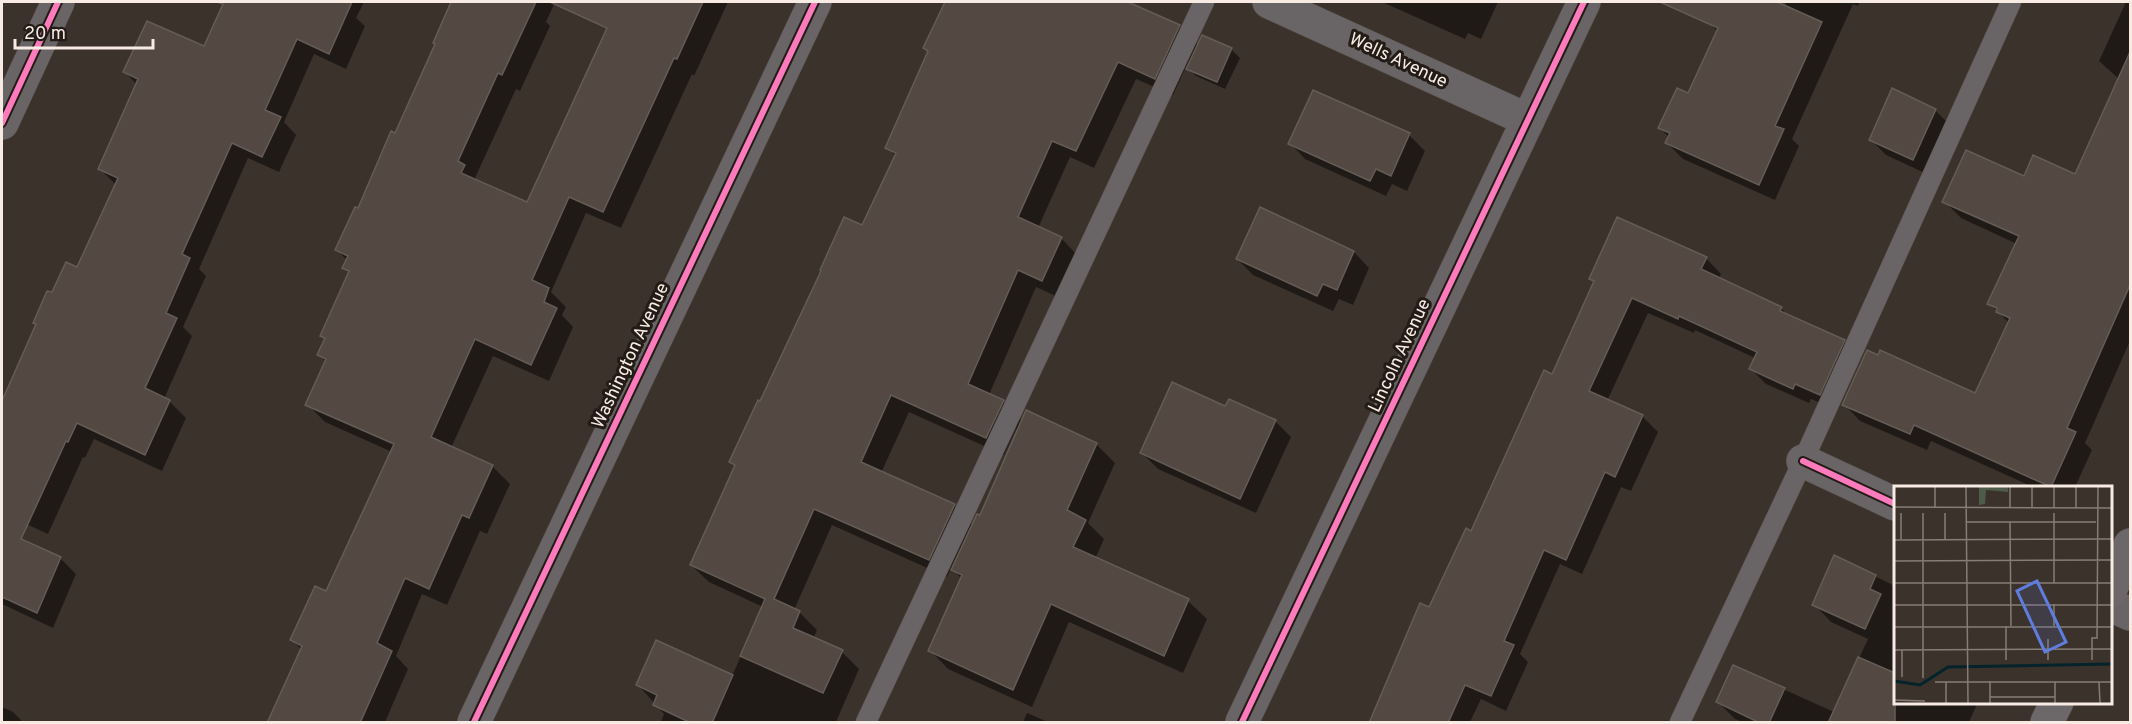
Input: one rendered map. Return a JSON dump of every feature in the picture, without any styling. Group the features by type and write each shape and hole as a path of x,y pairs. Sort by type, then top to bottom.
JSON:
{"street":[{"path":"2,123 58,2"},
{"name":"Washington Avenue","path":"474,723 815,2"},
{"name":"Wells Avenue","path":"1269,2 1528,120"},
{"name":"Lincoln Avenue","path":"1242,723 1584,2"},
{"path":"1803,461 1894,504"},
{"path":"2111,587 2130,545"},
{"path":"2111,606 2130,614"},
{"path":"2048,723 2057,703"}],"lane":[{"path":"866,723 1204,2"},
{"path":"1680,723 1803,461 2011,2"}],"building":[{"path":"217,2 352,2 329,54 297,39 265,110 281,117 262,157 232,143 182,254 190,258 166,313 177,318 145,388 170,400 145,455 77,423 68,442 66,441 21,539 61,557 37,613 2,597 2,401 36,324 33,323 47,291 52,292 66,262 77,267 118,178 98,169 138,79 123,72 147,21 204,46 223,4"},
{"path":"451,2 536,2 502,75 498,73 458,161 465,165 461,173 527,202 607,28 550,2 703,2 677,59 674,58 603,212 569,197 532,280 549,288 544,302 557,308 531,365 475,339 431,437 493,465 469,518 462,515 429,589 405,578 377,643 392,651 360,723 267,723 302,646 290,640 315,586 326,591 394,444 305,405 326,359 317,355 325,338 320,336 349,271 342,268 348,256 335,250 355,207 358,208 391,131 395,133"},
{"path":"945,2 1128,2 1180,25 1155,79 1118,62 1076,151 1052,141 1018,217 1062,237 1042,281 1018,270 968,384 1004,400 986,438 891,395 861,462 955,504 929,560 814,509 774,599 800,611 793,628 843,650 823,693 740,656 765,599 690,565 735,465 729,462 758,400 760,401 844,217 862,225 896,153 885,148 928,51 923,48"},
{"path":"1660,2 1777,2 1822,22 1775,126 1784,129 1759,185 1665,143 1670,133 1658,128 1677,88 1688,93 1718,28"},
{"path":"1202,35 1232,48 1217,82 1186,69"},
{"path":"2130,52 2130,285 2067,428 2076,432 2051,486 1914,425 1910,434 1842,405 1867,350 1878,355 1880,350 1975,393 2010,318 1996,312 1997,308 1987,304 2019,236 1942,202 1966,150 2024,176 2033,155 2075,174"},
{"path":"1892,88 1936,109 1913,160 1869,140"},
{"path":"1313,90 1410,133 1391,176 1376,169 1370,181 1288,144"},
{"path":"1260,207 1354,251 1337,290 1323,284 1317,296 1236,259"},
{"path":"1617,217 1707,257 1701,269 1782,307 1780,311 1845,340 1820,395 1795,384 1793,389 1749,369 1757,352 1679,316 1678,319 1632,298 1589,391 1643,415 1615,477 1605,472 1566,560 1544,550 1504,641 1514,645 1491,696 1465,685 1448,723 1369,723 1420,603 1429,607 1466,528 1471,531 1544,370 1552,374 1594,281 1589,279"},
{"path":"1172,382 1225,406 1229,399 1276,420 1240,499 1140,453"},
{"path":"1026,410 1097,443 1067,510 1086,520 1073,547 1189,599 1164,656 1051,604 1013,690 928,651 962,575 951,570 977,514 980,515"},
{"path":"1834,555 1876,575 1870,589 1881,594 1865,629 1812,605"},
{"path":"656,640 733,675 712,723 691,723 653,705 657,695 636,685"},
{"path":"1858,657 1894,673 1895,723 1828,723"},
{"path":"1733,665 1785,688 1769,723 1760,723 1716,702"}],"cycle path":[{"path":"2,123 58,2"},
{"path":"474,722 815,2"},
{"path":"1242,722 1584,2"},
{"path":"1803,461 1894,504"}]}
